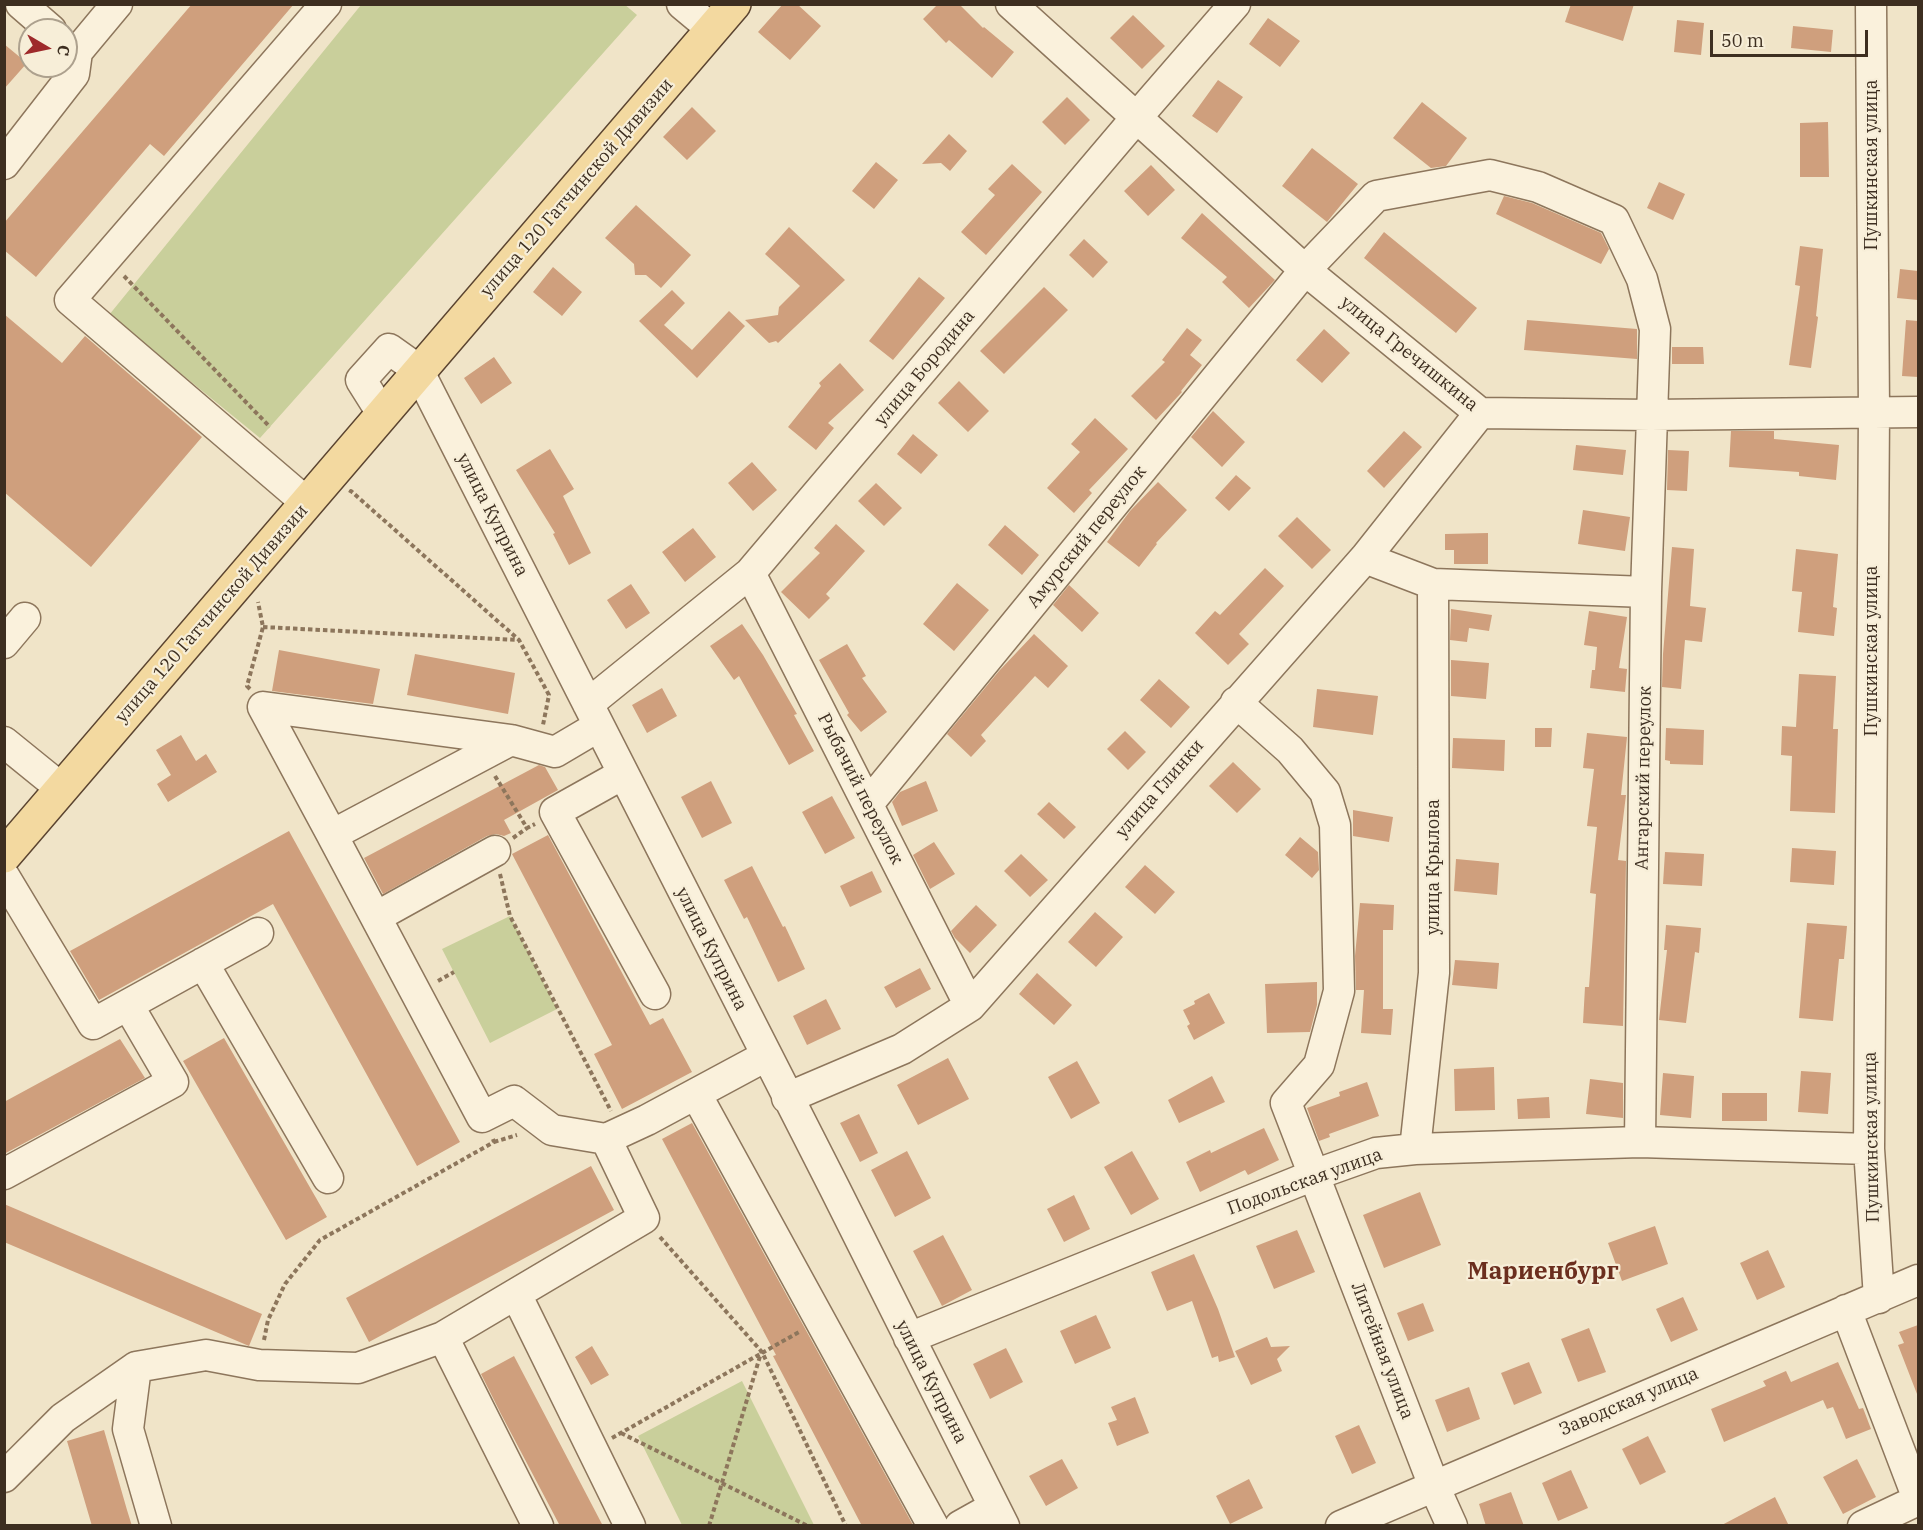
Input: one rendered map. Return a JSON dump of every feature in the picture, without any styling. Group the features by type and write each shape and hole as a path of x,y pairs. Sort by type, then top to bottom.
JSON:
{"main road":[{"name":"улица 120 Гатчинской Дивизии","path":"4,856 734,4"}],"street":[{"path":"21,4 37,18"},
{"path":"78,41 117,4"},
{"path":"308,503 70,300 326,4"},
{"path":"682,4 712,29"},
{"name":"улица Гречишкина","path":"1011,4 1305,270 1480,413 1651,415 1918,411"},
{"name":"улица Бородина","path":"525,744 555,752 750,573 1235,4"},
{"name":"Пушкинская улица","path":"1871,4 1874,411 1869,1149 1879,1298"},
{"path":"4,164 72,78"},
{"name":"Амурский переулок","path":"868,804 1305,270 1376,196 1490,175 1538,187 1614,220 1642,279 1654,329 1651,415"},
{"name":"улица Куприна","path":"419,372 999,1516"},
{"name":"улица Глинки","path":"787,1098 902,1049 970,1006 1365,558 1480,413"},
{"name":"Ангарский переулок","path":"1640,1142 1646,592 1651,415"},
{"path":"1365,558 1433,584 1646,592"},
{"name":"Рыбачий переулок","path":"750,573 970,1006"},
{"name":"улица Крылова","path":"1415,1149 1434,973 1433,584"},
{"path":"4,643 25,618"},
{"name":"Литейная улица","path":"1236,702 1290,750 1325,792 1335,825 1338,879 1338,991 1319,1065 1286,1103 1434,1486 1452,1526"},
{"path":"263,707 525,744"},
{"path":"263,707 482,1117 514,1101 552,1130 614,1135 766,1056"},
{"path":"4,742 62,789"},
{"path":"333,835 525,744"},
{"path":"623,774 555,812 655,993"},
{"path":"376,917 495,850"},
{"path":"4,876 93,1024 258,933"},
{"path":"203,963 328,1178"},
{"path":"4,1174 173,1082 128,1005"},
{"path":"696,1094 933,1526"},
{"path":"4,1477 63,1418 136,1367 206,1355 260,1365 358,1368 443,1337 644,1218 614,1135"},
{"name":"Подольская улица","path":"909,1338 1314,1175 1376,1153 1415,1149 1640,1142 1869,1149"},
{"name":"Заводская улица","path":"1341,1526 1918,1280"},
{"path":"516,1294 630,1526"},
{"path":"1846,1310 1918,1500 1863,1526"},
{"path":"443,1337 538,1526"},
{"path":"136,1367 128,1429 156,1526"},
{"path":"960,1526 999,1516"}],"path":[{"path":"106,257 270,427"},
{"path":"343,501 351,492 519,640 549,695 525,744"},
{"path":"258,600 263,627 247,686 263,707"},
{"path":"263,627 519,640"},
{"path":"493,772 527,828 555,812"},
{"path":"495,850 510,916 614,1135"},
{"path":"260,1365 268,1320 285,1284 320,1239 494,1142 482,1117"},
{"path":"644,1218 762,1352 846,1526"},
{"path":"592,1449 820,1320"},
{"path":"709,1526 762,1352"},
{"path":"621,1433 808,1526"}],"green space":[{"path":"624,4 637,15 260,438 109,315 361,5"},
{"path":"510,916 557,1009 490,1043 442,949"},
{"path":"742,1381 814,1525 682,1525 638,1436"}],"building":[{"path":"192,4 294,4 164,156 150,144 36,277 4,250 4,223"},
{"path":"783,4 797,4 821,26 790,60 758,32"},
{"path":"938,4 959,4 983,28 1014,52 992,78 949,40 946,43 923,19"},
{"path":"1571,4 1634,4 1623,41 1565,22"},
{"path":"1133,15 1165,46 1142,69 1110,38"},
{"path":"1268,18 1300,41 1280,67 1249,44"},
{"path":"1677,20 1704,23 1701,55 1674,52"},
{"path":"1793,26 1833,30 1831,52 1791,48"},
{"path":"4,44 18,56 18,73 4,89"},
{"path":"1218,80 1243,97 1217,133 1192,116"},
{"path":"1067,97 1090,120 1065,145 1042,122"},
{"path":"1422,102 1467,138 1446,166 1431,168 1393,138"},
{"path":"692,107 716,131 687,160 663,137"},
{"path":"1828,122 1829,177 1800,177 1800,123"},
{"path":"949,134 967,151 950,171 941,163 922,164"},
{"path":"1312,148 1358,184 1327,222 1282,186"},
{"path":"876,162 898,180 874,209 852,191"},
{"path":"1012,164 1042,192 986,255 961,232 995,195 988,189"},
{"path":"1151,165 1175,190 1148,216 1124,191"},
{"path":"1659,182 1685,194 1673,220 1647,208"},
{"path":"1504,196 1532,203 1601,233 1609,249 1601,264 1496,214"},
{"path":"636,205 691,255 661,288 646,275 635,275 634,264 605,238"},
{"path":"1202,213 1275,280 1249,308 1222,282 1227,277 1181,238"},
{"path":"789,227 845,280 778,343 776,341 769,343 745,320 778,315 779,307 800,286 765,254"},
{"path":"1384,232 1477,308 1456,333 1364,258"},
{"path":"1084,239 1108,262 1093,278 1069,255"},
{"path":"1800,246 1823,249 1816,316 1818,317 1811,368 1789,365 1800,286 1795,285"},
{"path":"553,267 582,292 562,316 533,292"},
{"path":"1900,269 1918,271 1918,300 1897,298"},
{"path":"919,277 945,298 893,360 869,341"},
{"path":"1044,287 1068,310 1004,374 980,351"},
{"path":"672,290 685,303 664,325 692,350 729,311 745,326 697,378 639,321"},
{"path":"4,314 62,363 85,336 202,437 91,567 4,492"},
{"path":"1527,320 1637,329 1637,359 1524,350"},
{"path":"1906,320 1918,321 1918,377 1902,376"},
{"path":"1187,328 1202,340 1190,355 1202,365 1182,392 1156,420 1131,396 1165,362 1162,360"},
{"path":"1324,329 1350,353 1322,383 1296,360"},
{"path":"1672,347 1703,347 1704,364 1672,364"},
{"path":"494,357 512,383 481,404 464,378"},
{"path":"840,363 864,390 828,423 834,428 816,450 788,427 821,386 819,383"},
{"path":"959,381 989,411 968,432 938,403"},
{"path":"1213,411 1245,442 1222,467 1191,437"},
{"path":"1095,418 1128,449 1089,490 1092,493 1074,513 1047,488 1080,452 1071,444"},
{"path":"1404,431 1422,447 1384,488 1367,471"},
{"path":"1731,431 1774,431 1774,439 1839,445 1836,480 1799,476 1799,472 1729,467"},
{"path":"913,434 938,455 921,474 897,454"},
{"path":"1576,445 1626,450 1623,475 1573,470"},
{"path":"550,449 574,489 563,496 591,553 569,565 553,534 555,533 516,470"},
{"path":"1668,450 1689,451 1687,491 1667,490"},
{"path":"752,462 777,490 753,511 728,483"},
{"path":"1236,475 1251,488 1229,511 1215,498"},
{"path":"1158,482 1187,510 1156,543 1139,567 1107,542 1130,511"},
{"path":"876,483 902,508 884,526 858,501"},
{"path":"1583,510 1630,517 1625,551 1578,544"},
{"path":"1297,517 1331,550 1312,569 1278,536"},
{"path":"836,524 865,551 826,594 830,598 809,619 781,592 820,553 814,548"},
{"path":"1005,525 1039,555 1022,575 988,545"},
{"path":"693,528 716,557 685,582 662,552"},
{"path":"1488,533 1488,564 1454,564 1454,550 1445,550 1445,534"},
{"path":"1672,547 1694,549 1690,606 1706,608 1702,642 1685,640 1681,689 1662,687"},
{"path":"1796,549 1838,554 1833,607 1837,608 1834,636 1798,632 1802,592 1792,591"},
{"path":"1265,568 1284,586 1239,634 1249,644 1228,665 1195,633 1215,611 1220,615"},
{"path":"957,583 989,610 954,651 923,624"},
{"path":"631,584 650,613 626,629 607,600"},
{"path":"1069,585 1099,613 1082,632 1053,605"},
{"path":"1451,609 1492,615 1489,631 1469,628 1467,642 1450,640"},
{"path":"1589,611 1627,617 1619,668 1627,669 1625,692 1590,688 1592,670 1595,670 1597,647 1584,645"},
{"path":"742,624 797,714 794,715 814,751 789,765 739,676 734,680 710,646"},
{"path":"1034,634 1068,666 1048,688 1035,676 981,735 986,741 971,757 947,734 999,671"},
{"path":"847,644 866,676 862,678 887,712 861,732 847,715 849,713 819,660"},
{"path":"279,650 380,669 373,704 272,691"},
{"path":"415,654 515,673 508,714 407,695"},
{"path":"1451,660 1489,663 1486,699 1451,696"},
{"path":"1799,674 1836,676 1833,729 1838,729 1835,813 1790,811 1792,756 1781,755 1782,726 1796,727"},
{"path":"1159,679 1190,707 1171,728 1140,700"},
{"path":"662,688 677,716 647,733 632,705"},
{"path":"1317,689 1378,696 1373,735 1313,727"},
{"path":"1535,728 1552,728 1551,747 1535,747"},
{"path":"1666,728 1704,730 1703,765 1670,764 1670,761 1665,760"},
{"path":"1125,731 1146,752 1128,770 1107,749"},
{"path":"1587,733 1627,737 1621,795 1626,795 1618,860 1626,861 1623,1026 1583,1023 1585,987 1589,987 1596,894 1590,893 1597,827 1587,826 1594,769 1583,768"},
{"path":"181,735 196,761 206,754 217,772 168,802 157,784 171,775 156,750"},
{"path":"1453,738 1505,740 1504,771 1452,768"},
{"path":"1233,762 1261,789 1237,813 1209,786"},
{"path":"539,765 545,767 558,790 504,820 511,833 504,836 496,834 487,836 383,894 364,858"},
{"path":"711,781 732,823 702,838 681,797"},
{"path":"926,781 938,811 902,826 892,802 900,792"},
{"path":"832,796 855,838 825,854 802,812"},
{"path":"1049,802 1076,827 1064,839 1037,814"},
{"path":"1353,810 1393,817 1389,842 1353,836"},
{"path":"289,831 460,1142 417,1166 273,904 99,1000 70,951"},
{"path":"548,835 650,1025 663,1018 692,1072 622,1109 594,1054 612,1045 512,854"},
{"path":"1300,837 1318,852 1319,870 1312,878 1285,855"},
{"path":"934,842 955,874 930,889 913,855"},
{"path":"1792,848 1836,851 1834,885 1790,882"},
{"path":"1665,852 1704,854 1702,886 1663,884"},
{"path":"1021,854 1048,880 1030,897 1004,871"},
{"path":"1456,859 1499,863 1497,895 1454,891"},
{"path":"1145,865 1175,892 1155,914 1125,887"},
{"path":"752,866 783,927 785,926 805,969 778,982 747,917 744,919 724,880"},
{"path":"872,871 882,892 850,907 840,886"},
{"path":"1360,903 1394,905 1393,930 1383,930 1383,1009 1393,1009 1391,1035 1361,1033 1364,990 1356,990 1355,956"},
{"path":"976,905 997,925 970,953 951,931"},
{"path":"1095,912 1123,937 1096,967 1068,942"},
{"path":"1807,923 1847,926 1844,959 1839,959 1833,1021 1799,1018"},
{"path":"1666,925 1701,928 1699,953 1695,952 1686,1023 1659,1020 1667,950 1664,950"},
{"path":"1455,960 1499,963 1497,989 1452,985"},
{"path":"920,968 931,989 896,1008 884,987"},
{"path":"1037,973 1072,1005 1054,1025 1019,994"},
{"path":"1317,982 1317,1005 1310,1032 1267,1033 1265,984"},
{"path":"1209,993 1225,1023 1194,1040 1183,1010"},
{"path":"826,999 841,1029 807,1045 793,1016"},
{"path":"224,1038 327,1217 286,1240 183,1061"},
{"path":"120,1039 145,1078 4,1154 4,1102"},
{"path":"948,1058 969,1099 918,1125 897,1085"},
{"path":"1077,1061 1100,1103 1071,1119 1048,1077"},
{"path":"1494,1067 1495,1110 1455,1111 1454,1069"},
{"path":"1801,1071 1831,1073 1828,1114 1798,1112"},
{"path":"1663,1073 1694,1076 1691,1118 1660,1115"},
{"path":"1212,1076 1225,1102 1179,1123 1168,1100"},
{"path":"1590,1079 1623,1083 1623,1118 1586,1114"},
{"path":"1367,1082 1379,1116 1329,1134 1330,1137 1319,1141 1307,1108 1340,1096 1339,1092"},
{"path":"1722,1093 1767,1093 1767,1121 1722,1121"},
{"path":"1549,1097 1550,1118 1518,1119 1517,1099"},
{"path":"859,1114 878,1153 860,1162 840,1123"},
{"path":"692,1123 913,1526 862,1526 773,1356 776,1355 662,1139"},
{"path":"1264,1128 1279,1160 1248,1175 1245,1170 1200,1192 1186,1162"},
{"path":"907,1151 931,1198 895,1217 871,1170"},
{"path":"1132,1151 1159,1199 1131,1215 1104,1167"},
{"path":"591,1166 614,1210 369,1342 346,1298"},
{"path":"1420,1192 1441,1245 1384,1268 1363,1215"},
{"path":"1074,1195 1090,1229 1064,1242 1047,1209"},
{"path":"4,1204 262,1314 249,1346 4,1242"},
{"path":"1655,1226 1668,1264 1622,1281 1608,1243"},
{"path":"1297,1230 1315,1272 1274,1289 1256,1246"},
{"path":"943,1235 972,1290 942,1306 913,1251"},
{"path":"1768,1250 1785,1287 1757,1300 1740,1263"},
{"path":"1194,1254 1218,1309 1235,1357 1219,1362 1218,1356 1212,1358 1192,1301 1167,1311 1151,1272"},
{"path":"1683,1297 1698,1330 1671,1342 1656,1309"},
{"path":"1423,1303 1434,1331 1408,1341 1397,1313"},
{"path":"1096,1315 1111,1348 1075,1364 1060,1331"},
{"path":"1918,1325 1917,1394 1898,1345 1904,1343 1899,1332"},
{"path":"1589,1328 1606,1372 1578,1382 1561,1339"},
{"path":"1267,1337 1271,1347 1290,1346 1277,1359 1282,1371 1251,1385 1235,1351"},
{"path":"592,1346 609,1375 591,1385 575,1357"},
{"path":"1006,1348 1023,1382 990,1399 973,1364"},
{"path":"514,1356 603,1526 560,1526 501,1414 481,1374"},
{"path":"1529,1362 1542,1393 1514,1405 1501,1373"},
{"path":"1838,1362 1859,1409 1863,1408 1871,1429 1846,1439 1833,1407 1827,1409 1823,1400 1724,1442 1711,1409 1766,1386 1763,1381 1786,1371 1791,1382"},
{"path":"1469,1387 1480,1419 1447,1432 1435,1400"},
{"path":"1135,1397 1149,1433 1117,1446 1108,1423 1117,1420 1111,1407"},
{"path":"1359,1425 1376,1463 1352,1474 1335,1436"},
{"path":"104,1430 132,1526 92,1526 67,1441"},
{"path":"1648,1436 1666,1472 1640,1485 1622,1449"},
{"path":"1062,1459 1078,1488 1046,1506 1029,1476"},
{"path":"1857,1459 1876,1497 1843,1514 1823,1477"},
{"path":"1571,1470 1588,1508 1558,1521 1542,1483"},
{"path":"1249,1479 1263,1508 1230,1524 1216,1496"},
{"path":"1511,1492 1524,1526 1486,1526 1479,1504"},
{"path":"1775,1497 1789,1526 1720,1526"}],"district":[{"name":"Мариенбург","path":"1543,1272"}]}
